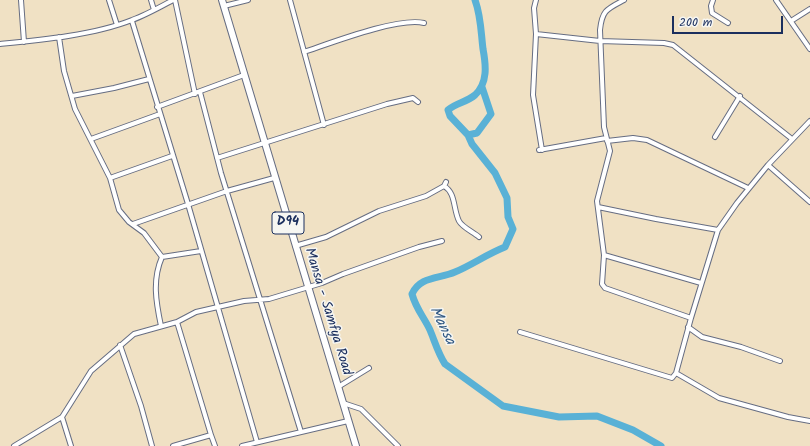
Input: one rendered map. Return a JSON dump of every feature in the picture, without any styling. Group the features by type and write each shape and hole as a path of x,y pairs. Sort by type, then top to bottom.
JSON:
{"main road":[{"name":"Mansa - Samfya Road","path":"223,3 274,178 356,446"}],"street":[{"path":"21,0 24,42"},
{"path":"109,0 117,25"},
{"path":"151,0 154,10"},
{"path":"0,44 59,37 117,25 132,21 174,0 195,94"},
{"path":"223,3 248,0"},
{"path":"290,0 324,125"},
{"path":"536,0 534,8 536,34 533,95 540,150 607,139 633,138 647,140 748,188"},
{"path":"624,0 606,10 601,16 600,41 604,127 610,155 597,195 604,255 602,284 605,288 691,318"},
{"path":"713,0 710,6 712,13 728,23"},
{"path":"776,0 810,49"},
{"path":"791,21 810,9"},
{"path":"132,21 157,107 188,204 257,442"},
{"path":"304,52 374,30 412,22 424,23"},
{"path":"536,34 600,41 664,43 673,45 740,96 792,139"},
{"path":"59,37 64,71 75,109 110,178 119,210 129,222 144,233 162,257"},
{"path":"157,107 244,75"},
{"path":"72,96 114,88 149,79"},
{"path":"200,92 217,158 301,432"},
{"path":"715,137 740,96"},
{"path":"217,158 401,100 413,98 418,102"},
{"path":"91,139 160,114"},
{"path":"520,332 672,378 676,373 688,327 718,230 748,188 810,121"},
{"path":"110,178 172,156"},
{"path":"768,165 810,202"},
{"path":"133,224 227,191 274,178"},
{"path":"295,246 326,237 375,213 426,196 445,184 453,198 458,220 462,225 479,237"},
{"path":"598,207 718,230"},
{"path":"14,446 62,417 87,376 134,334 177,322 196,312 244,301 260,301 322,283 419,247 442,241"},
{"path":"162,257 201,251"},
{"path":"604,255 701,283"},
{"path":"161,326 155,297 155,284 162,257"},
{"path":"177,322 215,446"},
{"path":"688,327 702,337 741,347 780,361"},
{"path":"120,345 142,406 152,446"},
{"path":"338,386 369,368"},
{"path":"676,373 719,398 788,417 810,421"},
{"path":"343,403 361,409 398,446"},
{"path":"62,417 71,446"},
{"path":"242,446 348,421"},
{"path":"173,446 211,435"}],"waterway":[{"name":"Mansa","path":"475,0 480,18 485,61 484,79 475,95 448,110 450,116 468,135 472,144 495,173 507,198 508,217 513,229 505,247 455,272 430,279 420,284 415,288 412,294 416,304 430,330 438,352 445,364 503,406 559,417 597,416 633,430 661,446"},
{"name":"Mansa","path":"468,135 477,133 491,114 482,87"}]}
